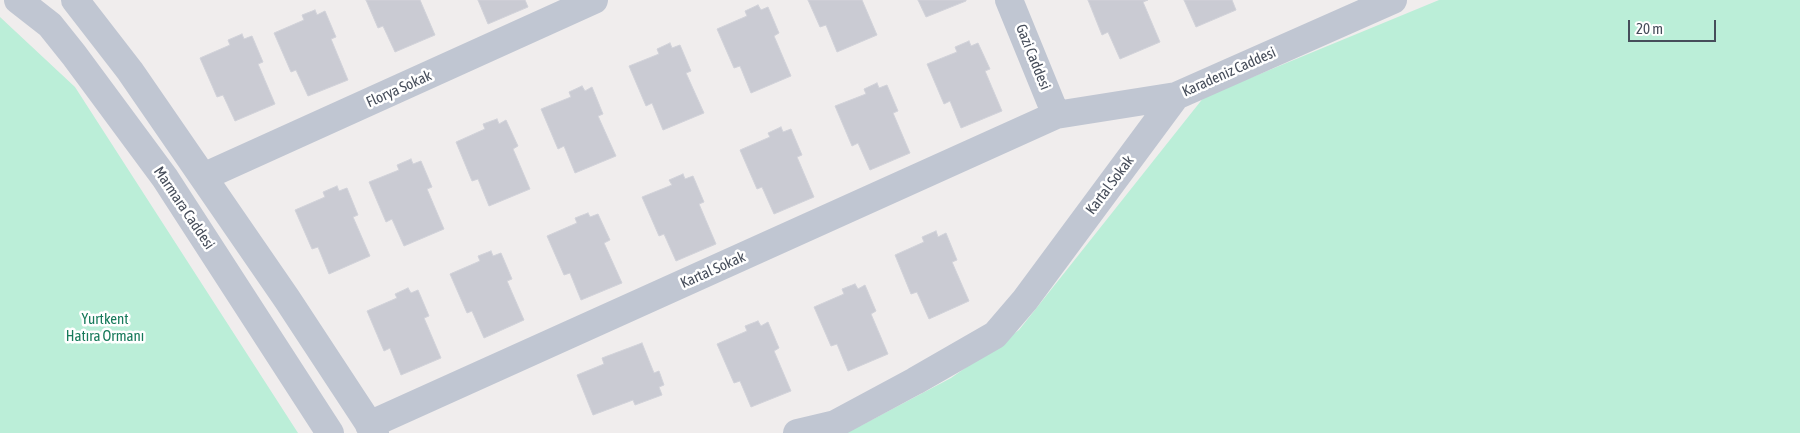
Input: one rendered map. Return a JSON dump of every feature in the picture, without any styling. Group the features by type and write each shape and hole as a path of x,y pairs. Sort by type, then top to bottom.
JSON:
{"street":[{"name":"Marmara Caddesi","path":"18,0 50,25 74,54 165,178 330,433"},
{"path":"75,0 130,71 287,299 372,429"},
{"name":"Florya Sokak","path":"203,177 594,0"},
{"name":"Gazi Caddesi","path":"1009,0 1056,114"},
{"name":"Karadeniz Caddesi","path":"1056,114 1176,96 1393,0"},
{"name":"Kartal Sokak","path":"797,433 835,424 995,335 1025,300 1176,96"},
{"name":"Kartal Sokak","path":"372,429 1056,114"}],"green space":[{"path":"1439,0 1800,0 1800,433 832,433 862,425 951,378 1019,330 1204,97"},
{"name":"Yurtkent Hatıra Ormanı","path":"0,17 75,87 298,433 0,433"}],"building":[{"path":"366,0 420,0 435,35 395,52 383,26 378,28"},
{"path":"478,0 525,0 528,7 488,24"},
{"path":"808,0 862,0 877,35 837,52 826,25 820,27"},
{"path":"918,0 966,0 966,1 926,17"},
{"path":"1088,0 1148,0 1143,2 1160,42 1120,59 1108,32 1102,35"},
{"path":"1184,0 1232,0 1236,10 1196,27"},
{"path":"758,5 761,10 768,7 779,33 774,36 791,76 751,93 740,66 734,68 717,29 747,16 745,11"},
{"path":"315,10 317,15 325,11 336,37 331,39 348,80 308,96 296,70 291,72 274,33 304,20 302,15"},
{"path":"242,34 244,39 252,36 263,62 258,64 275,104 235,121 223,95 217,97 200,58 230,45 228,40"},
{"path":"969,41 971,46 978,43 990,69 985,71 1002,111 961,128 950,101 944,104 927,64 957,52 955,47"},
{"path":"670,43 672,48 680,45 691,71 686,73 704,113 663,130 652,103 646,106 629,66 659,54 657,49"},
{"path":"877,83 879,88 887,85 898,111 893,113 910,153 870,170 858,143 852,146 835,106 866,94 864,89"},
{"path":"582,86 585,91 592,87 603,114 598,116 616,156 575,173 564,146 558,149 541,109 571,97 569,92"},
{"path":"497,119 499,124 506,120 518,146 513,149 530,189 489,206 478,179 472,181 456,142 485,129 483,124"},
{"path":"781,127 783,132 791,129 802,155 797,157 814,197 774,214 762,187 757,189 740,150 770,137 768,133"},
{"path":"411,159 413,164 421,161 432,187 427,189 444,229 404,246 392,219 386,222 369,182 399,170 397,165"},
{"path":"683,174 685,179 693,176 704,202 699,204 716,244 676,261 664,234 659,236 642,197 672,185 669,180"},
{"path":"337,186 339,191 347,188 358,215 353,217 370,256 329,274 318,247 312,249 295,210 325,197 323,192"},
{"path":"588,213 590,217 598,214 610,240 604,243 622,283 581,300 570,273 564,275 547,236 577,223 575,218"},
{"path":"936,231 938,237 946,233 957,260 952,262 969,301 929,319 917,292 911,294 895,255 924,242 922,237"},
{"path":"491,251 493,256 501,253 512,279 507,281 524,320 484,338 472,311 467,313 450,274 480,261 478,256"},
{"path":"855,284 858,289 865,285 876,311 871,314 888,354 848,371 837,344 831,346 814,307 844,294 842,289"},
{"path":"408,288 411,293 418,290 429,316 424,318 441,358 401,375 390,348 384,351 367,311 397,298 395,294"},
{"path":"758,321 761,326 768,322 779,348 774,351 791,391 751,407 740,381 734,383 717,344 747,331 745,326"},
{"path":"642,343 654,373 659,371 664,385 659,387 662,395 635,405 633,400 593,415 577,375 604,364 602,358"}]}
